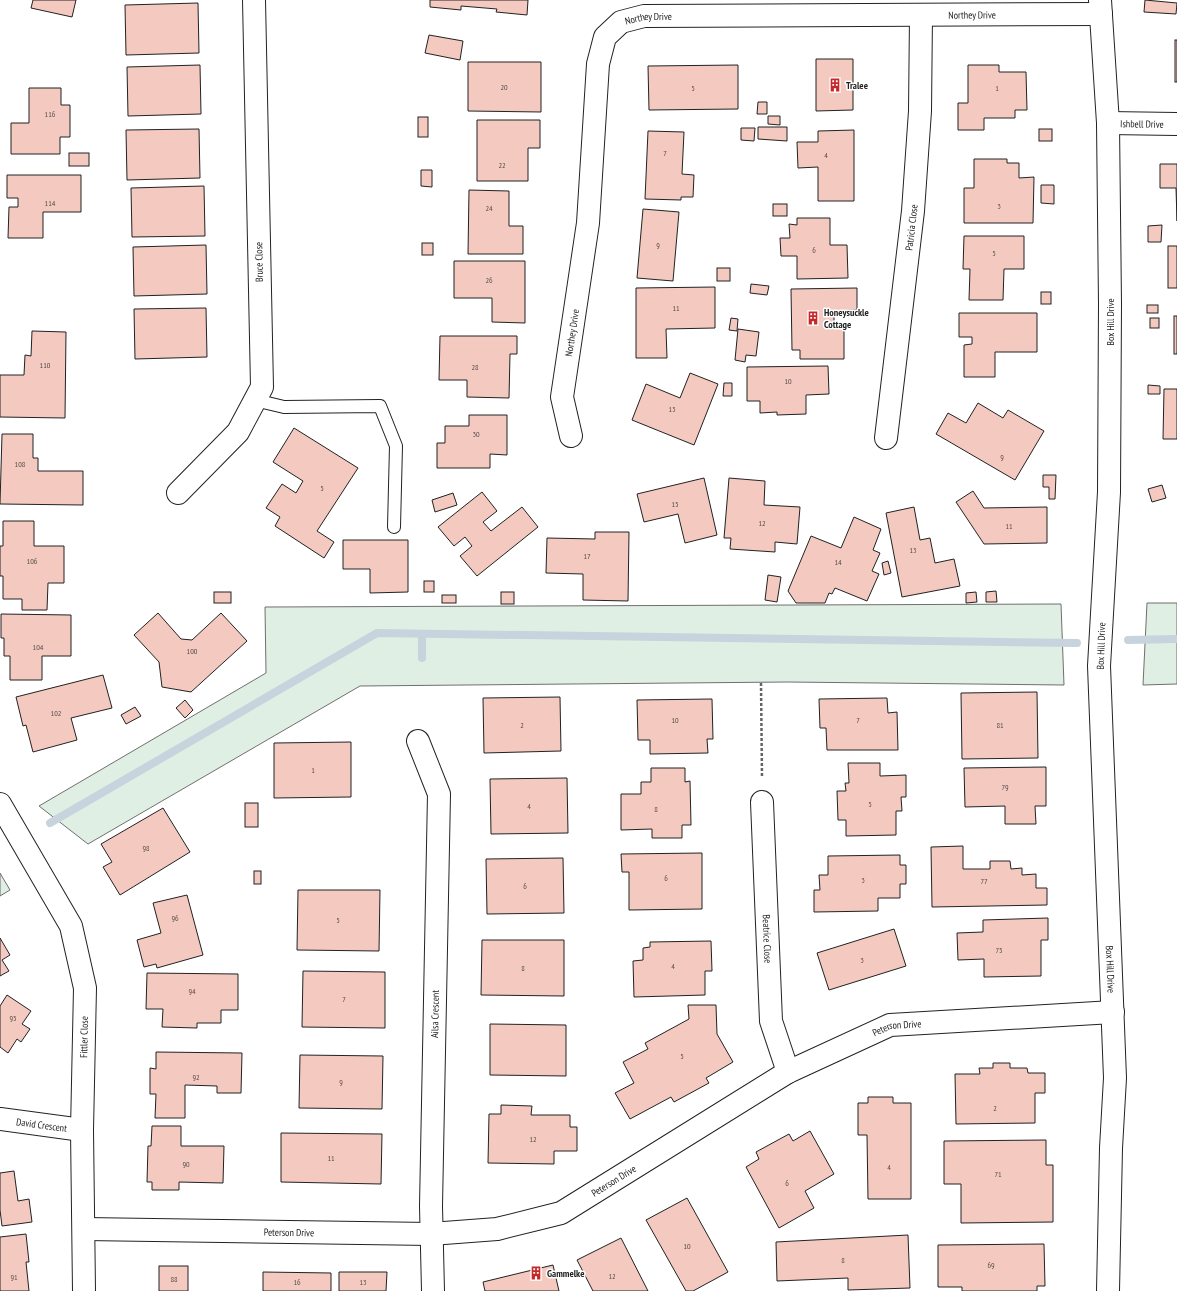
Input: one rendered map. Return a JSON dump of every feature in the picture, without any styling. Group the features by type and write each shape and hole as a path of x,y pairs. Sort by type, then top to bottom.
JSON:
{"street":[{"name":"Bruce Close","path":"178,493 238,432 262,387 254,0"},
{"name":"Northey Drive","path":"571,436 562,397 588,223 598,64 605,37 621,22 644,16 921,15 1100,7"},
{"name":"Box Hill Drive","path":"1100,7 1108,123 1109,492 1099,666 1115,1078 1111,1148 1108,1291"},
{"name":"Patricia Close","path":"886,438 913,211 920,111 921,15"},
{"name":"Ishbell Drive","path":"1108,123 1177,124"},
{"name":"Ailsa Crescent","path":"418,741 439,794 431,1234 433,1291"},
{"name":"Beatrice Close","path":"762,802 771,1021 788,1072"},
{"name":"Fittler Close","path":"0,804 71,926 85,988 82,1130 85,1229 84,1291"},
{"name":"Peterson Drive","path":"85,1229 431,1234 497,1229 561,1213 788,1072 890,1025 1113,1012"},
{"name":"David Crescent","path":"0,1119 82,1130"}],"lane":[{"path":"255,400 284,407 380,406 396,446 394,527"}],"path":[{"path":"761,682 762,771"}],"green space":[{"path":"1147,603 1177,603 1177,684 1143,685"},
{"path":"1061,604 1064,685 787,682 360,686 88,844 39,806 266,673 265,607"},
{"path":"0,873 10,890 0,896"}],"building":[{"path":"33,0 76,0 72,17 31,8"},
{"path":"430,0 528,0 527,15 496,12 497,9 461,6 461,10 430,7"},
{"path":"1145,0 1177,3 1176,14 1144,12"},
{"path":"198,3 199,53 126,55 125,5"},
{"path":"429,35 463,41 460,60 425,53"},
{"path":"1175,40 1177,40 1177,82 1175,82"},
{"name":"Tralee","path":"816,59 853,59 853,110 816,111"},
{"path":"468,62 541,62 541,112 468,111"},
{"path":"200,65 201,114 128,116 127,67"},
{"path":"738,65 738,109 649,110 648,66"},
{"path":"968,65 999,65 999,72 1026,72 1027,110 1015,110 1015,118 984,118 984,130 958,130 958,103 968,103"},
{"path":"29,88 61,88 61,105 70,105 70,137 60,137 60,154 11,154 11,123 29,123"},
{"path":"758,102 767,102 767,114 757,114"},
{"path":"768,116 780,116 780,125 768,124"},
{"path":"418,117 428,117 428,137 418,137"},
{"path":"477,120 540,120 540,148 528,148 528,181 477,181"},
{"path":"758,127 787,127 787,141 758,139"},
{"path":"741,128 755,128 754,141 741,140"},
{"path":"199,129 200,178 127,180 126,130"},
{"path":"1039,129 1052,129 1052,141 1039,141"},
{"path":"854,130 854,201 818,201 818,167 798,168 797,142 818,142 818,131"},
{"path":"648,131 684,132 682,174 694,175 693,197 681,197 681,200 645,199"},
{"path":"69,153 89,153 89,166 69,166"},
{"path":"974,159 1007,159 1007,163 1019,163 1019,178 1034,177 1033,223 964,223 964,188 974,188"},
{"path":"1160,164 1177,164 1177,221 1176,188 1160,188"},
{"path":"421,170 432,170 432,187 421,186"},
{"path":"7,175 81,175 81,212 43,212 43,238 8,238 9,207 18,207 18,198 7,198"},
{"path":"1041,185 1054,185 1054,204 1041,203"},
{"path":"204,186 205,236 132,237 131,188"},
{"path":"469,190 509,191 509,226 523,226 523,254 468,254"},
{"path":"773,204 787,204 787,216 773,216"},
{"path":"643,209 679,212 673,281 637,278"},
{"path":"797,218 830,218 830,245 847,245 848,278 797,279 797,256 781,256 780,238 790,238 789,224 797,225"},
{"path":"1162,225 1161,242 1148,242 1148,226"},
{"path":"964,236 1024,236 1024,269 1004,269 1003,300 969,300 970,269 963,269"},
{"path":"422,243 433,243 433,255 422,255"},
{"path":"206,245 207,294 134,296 133,247"},
{"path":"1168,246 1177,246 1177,288 1168,288"},
{"path":"454,261 525,261 525,323 492,322 492,298 454,298"},
{"path":"717,268 730,268 730,281 717,281"},
{"path":"751,284 769,286 767,295 750,293"},
{"path":"715,287 715,328 666,329 667,358 636,358 636,288"},
{"name":"Honeysuckle Cottage","path":"857,288 857,310 834,311 834,325 844,325 844,359 800,359 800,350 792,350 791,289"},
{"path":"1041,292 1051,292 1051,304 1041,304"},
{"path":"1147,305 1158,305 1158,313 1147,313"},
{"path":"206,308 207,357 135,359 134,309"},
{"path":"959,313 1037,313 1037,352 995,352 995,377 964,377 964,345 972,344 972,337 959,337"},
{"path":"1174,316 1177,316 1177,354 1174,354"},
{"path":"731,318 738,319 737,331 729,330"},
{"path":"1150,318 1159,318 1159,328 1150,328"},
{"path":"738,329 759,332 756,356 746,355 745,362 735,360"},
{"path":"32,331 66,332 65,418 0,417 0,375 24,375 25,355 31,356"},
{"path":"440,336 517,336 517,354 510,354 509,398 467,397 467,380 439,380"},
{"path":"828,366 829,394 806,395 806,414 777,415 777,412 760,413 760,401 747,401 747,367"},
{"path":"690,373 718,384 694,445 632,420 646,384 680,398"},
{"path":"724,383 732,383 732,396 723,396"},
{"path":"1148,385 1160,386 1160,394 1148,394"},
{"path":"1164,389 1177,389 1177,439 1163,439"},
{"path":"978,403 1003,418 1008,410 1044,431 1015,480 936,434 948,413 966,423"},
{"path":"469,415 507,415 507,455 490,454 490,468 437,468 437,443 445,443 445,426 469,426"},
{"path":"294,428 358,468 317,531 334,542 324,558 275,526 280,517 266,508 282,484 296,493 303,481 273,462"},
{"path":"2,434 33,434 33,458 38,458 38,471 83,471 83,505 0,504"},
{"path":"1043,475 1056,475 1055,499 1049,499 1049,487 1043,487"},
{"path":"704,478 717,535 685,543 678,514 644,522 637,494"},
{"path":"729,478 765,481 764,505 800,507 797,544 775,542 775,552 730,549 731,538 724,538"},
{"path":"1162,485 1166,498 1152,502 1148,489"},
{"path":"973,491 984,508 1047,507 1047,543 984,544 956,502"},
{"path":"482,492 497,511 483,522 491,531 522,507 538,527 477,576 460,556 472,546 465,537 454,546 438,527"},
{"path":"453,493 457,505 435,512 432,500"},
{"path":"914,507 920,540 930,538 935,563 954,559 960,586 902,597 886,513"},
{"path":"854,517 881,529 873,550 880,553 872,571 879,574 867,601 835,588 832,594 829,593 825,603 796,603 788,591 811,536 841,548"},
{"path":"3,521 34,521 34,546 64,546 64,583 48,583 47,610 22,610 22,599 3,599 3,576 0,576 0,546 3,546"},
{"path":"595,532 629,532 628,601 583,600 583,574 546,573 547,538 595,539"},
{"path":"343,540 408,540 408,592 370,593 370,569 343,569"},
{"path":"888,561 891,573 884,575 882,563"},
{"path":"768,575 781,577 777,602 765,600"},
{"path":"424,581 434,581 434,592 424,592"},
{"path":"996,591 997,602 986,602 986,592"},
{"path":"214,592 231,592 231,603 214,603"},
{"path":"501,592 514,592 514,604 501,604"},
{"path":"976,592 977,602 966,603 966,593"},
{"path":"442,595 456,595 456,603 442,603"},
{"path":"158,613 181,639 192,640 221,613 247,641 191,692 162,687 159,662 134,635"},
{"path":"1,614 71,615 71,656 42,656 42,680 10,680 10,656 4,656 4,638 1,638"},
{"path":"103,675 112,708 71,718 77,740 33,752 26,725 23,726 16,697"},
{"path":"1037,692 1038,758 962,759 961,693"},
{"path":"560,697 561,751 484,753 483,698"},
{"path":"887,698 888,713 897,712 898,750 827,750 826,728 820,728 819,699"},
{"path":"712,699 713,739 707,739 708,753 650,754 650,740 638,740 637,700"},
{"path":"185,700 193,710 185,718 176,708"},
{"path":"135,707 141,716 126,724 121,715"},
{"path":"351,742 351,797 274,798 274,743"},
{"path":"848,763 880,763 880,776 906,775 906,797 901,797 902,811 896,811 896,835 846,836 846,820 838,820 837,791 846,791 845,783 849,783"},
{"path":"1046,767 1046,806 1035,806 1036,824 1005,824 1005,806 965,807 964,768"},
{"path":"651,768 685,768 685,782 690,781 691,825 682,825 682,838 652,838 652,829 621,830 621,794 641,794 641,782 651,782"},
{"path":"567,778 568,833 491,834 490,779"},
{"path":"245,803 258,803 258,827 245,827"},
{"path":"163,808 190,852 120,895 103,867 112,862 101,844"},
{"path":"963,846 963,869 990,869 990,861 1010,861 1011,869 1022,868 1022,875 1036,874 1036,888 1047,888 1047,905 932,907 931,847"},
{"path":"702,853 702,909 629,910 629,872 622,872 621,854"},
{"path":"900,855 900,865 906,865 906,884 900,884 900,898 878,898 878,911 814,912 814,890 820,890 819,875 828,875 828,856"},
{"path":"563,858 564,913 487,914 486,859"},
{"path":"254,871 261,871 261,884 254,884"},
{"path":"298,890 380,890 379,951 297,950"},
{"path":"187,895 203,955 157,968 156,964 144,967 137,940 161,933 153,903"},
{"path":"1048,918 1048,940 1041,940 1041,976 984,977 984,959 958,960 957,933 983,932 983,920"},
{"path":"894,929 906,966 829,990 817,953"},
{"path":"0,938 10,955 2,960 9,971 0,976"},
{"path":"482,940 564,940 564,996 481,995"},
{"path":"711,941 712,971 705,971 705,995 634,997 633,961 643,960 643,948 650,947 650,942"},
{"path":"303,971 385,972 385,1028 302,1027"},
{"path":"147,973 238,974 238,1010 221,1010 221,1023 197,1023 197,1028 162,1027 163,1009 146,1009"},
{"path":"7,995 31,1011 22,1024 30,1029 21,1042 17,1039 8,1053 0,1047 0,1006"},
{"path":"688,1005 716,1005 717,1034 733,1062 706,1078 709,1083 674,1102 671,1097 630,1119 615,1093 634,1083 623,1062 648,1049 645,1043 689,1019"},
{"path":"490,1024 566,1025 566,1076 490,1075"},
{"path":"156,1052 242,1053 241,1093 217,1093 217,1086 185,1085 185,1118 155,1118 156,1094 150,1094 150,1068 156,1069"},
{"path":"300,1055 383,1056 382,1109 299,1108"},
{"path":"993,1063 1010,1063 1010,1068 1027,1068 1028,1073 1045,1073 1045,1093 1035,1093 1035,1123 956,1124 955,1074 980,1074 979,1068 993,1068"},
{"path":"868,1097 893,1097 893,1103 911,1103 911,1199 868,1199 867,1135 858,1135 858,1103 868,1103"},
{"path":"501,1105 532,1106 531,1115 570,1115 570,1127 577,1127 577,1151 554,1151 554,1164 488,1163 489,1114 501,1114"},
{"path":"152,1126 181,1126 181,1146 224,1146 223,1183 179,1182 179,1190 152,1190 152,1182 147,1182 148,1146 151,1146"},
{"path":"810,1131 834,1174 805,1191 814,1208 779,1228 746,1167 759,1159 756,1152 789,1134 793,1141"},
{"path":"281,1133 382,1134 381,1184 281,1182"},
{"path":"1046,1140 1046,1165 1053,1165 1053,1222 961,1223 961,1184 944,1184 944,1141"},
{"path":"14,1171 18,1201 29,1199 32,1222 2,1226 0,1210 0,1173"},
{"path":"687,1198 728,1272 693,1291 686,1291 646,1220"},
{"path":"26,1234 29,1262 26,1262 29,1291 0,1291 0,1237"},
{"path":"908,1235 910,1288 848,1290 848,1278 777,1281 776,1242"},
{"path":"621,1238 648,1291 593,1291 577,1260"},
{"path":"1044,1244 1045,1286 1037,1286 1037,1291 962,1291 962,1287 938,1287 938,1245"},
{"name":"Gammelke","path":"553,1265 559,1291 485,1291 483,1282"},
{"path":"159,1266 188,1266 188,1291 159,1291"},
{"path":"263,1272 331,1273 331,1291 263,1291"},
{"path":"339,1272 387,1272 386,1291 339,1291"}],"waterway":[{"path":"50,823 377,633 1077,643"},
{"path":"422,634 422,658"},
{"path":"1128,640 1177,639"}],"place":[{"name":"Tralee","path":"835,85"},
{"name":"Honeysuckle Cottage","path":"813,318"},
{"name":"Gammelke","path":"536,1273"}]}
